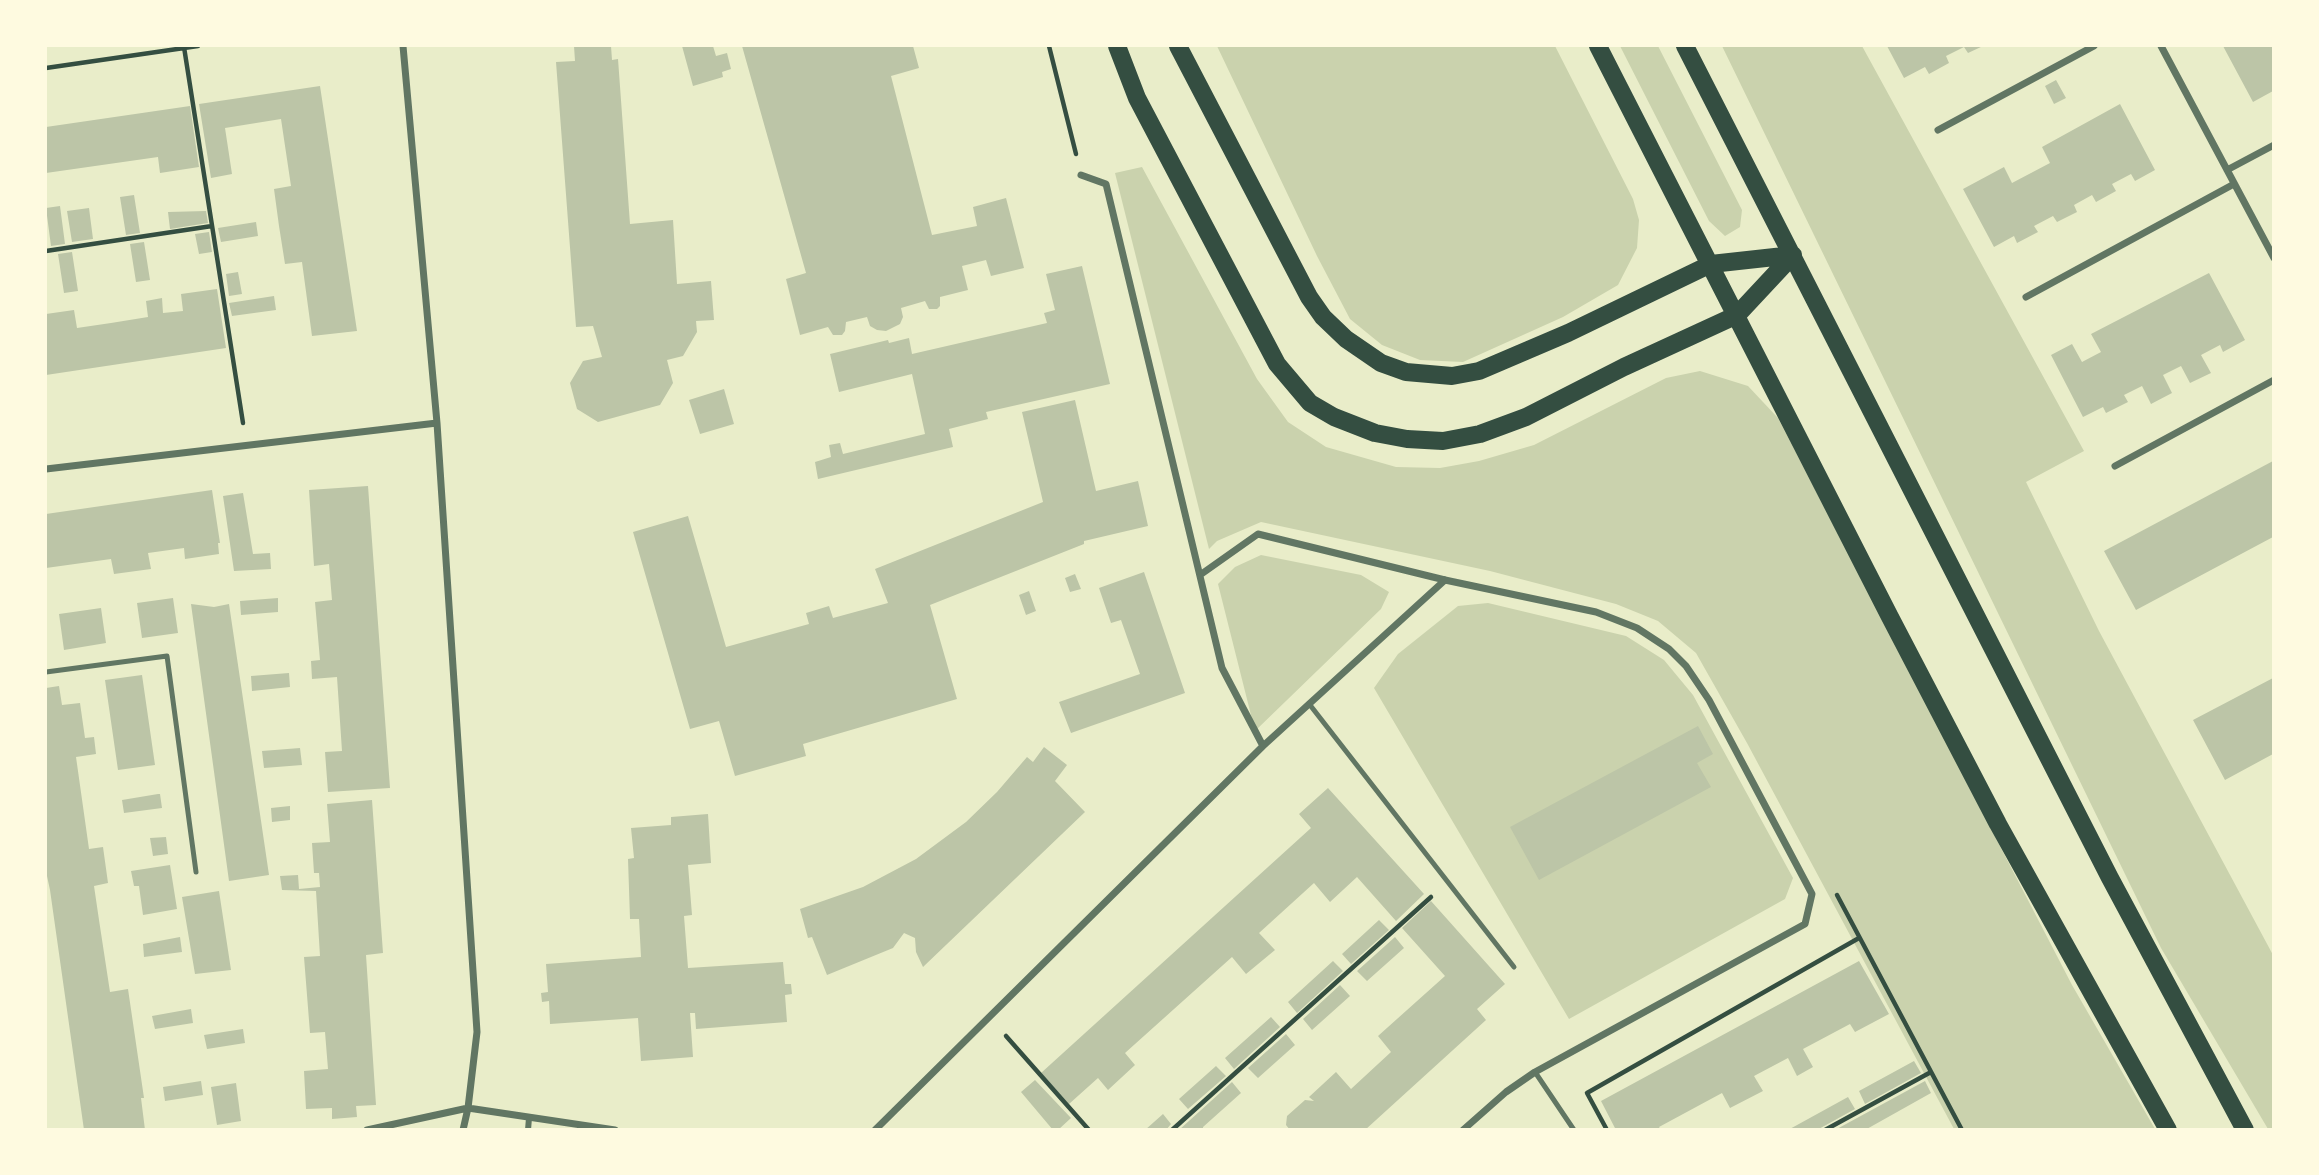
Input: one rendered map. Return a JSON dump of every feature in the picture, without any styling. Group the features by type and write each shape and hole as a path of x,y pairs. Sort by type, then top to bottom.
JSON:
{"main road":[{"path":"1117,46 1137,98 1277,364 1310,403 1334,417 1374,433 1407,439 1443,441 1480,434 1526,417 1737,314 1793,255"},
{"path":"1178,46 1309,297 1323,317 1346,339 1381,363 1406,372 1452,376 1479,371 1568,334 1712,264 1793,255"},
{"path":"1598,46 1998,824 2168,1129"},
{"path":"1685,46 2110,878 2245,1129"}],"street":[{"path":"403,46 436,424 477,1032 463,1129"},
{"path":"1938,130 2094,46"},
{"path":"2161,46 2273,258"},
{"path":"2227,170 2273,145"},
{"path":"1081,175 1106,184 1222,668 1263,747"},
{"path":"2026,297 2234,184"},
{"path":"2115,466 2273,380"},
{"path":"46,469 436,424"},
{"path":"1200,575 1258,534 1445,580 1596,612 1637,628 1670,649 1686,666 1709,700 1812,894 1805,924 1535,1072 1506,1092 1463,1129"},
{"path":"875,1129 1263,747 1445,580"},
{"path":"367,1129 468,1108 615,1129"},
{"path":"528,1129 529,1118"}],"lane":[{"path":"46,672 167,656 196,872"},
{"path":"1310,705 1514,967"},
{"path":"1535,1072 1574,1129"}],"path":[{"path":"46,68 198,46"},
{"path":"1049,46 1081,175"},
{"path":"184,47 247,445"},
{"path":"46,251 212,226"},
{"path":"1172,1129 1448,882"},
{"path":"1812,894 1832,886 1962,1129"},
{"path":"1607,1129 1587,1093 1859,938"},
{"path":"989,1017 1089,1129"},
{"path":"1825,1129 1931,1072"}],"green space":[{"path":"1217,46 1555,46 1633,199 1639,220 1637,248 1618,285 1563,317 1463,362 1420,360 1382,345 1350,319"},
{"path":"1620,46 1658,46 1742,210 1740,227 1725,236 1709,221"},
{"path":"1722,46 1862,46 2084,451 2026,482 2099,631 2273,955 2273,1129 2268,1129 2161,948"},
{"path":"1142,167 1257,379 1288,422 1326,447 1396,467 1440,468 1479,461 1534,445 1666,378 1700,371 1748,386 1778,418 2072,985 2155,1129 1954,1129 1696,653 1658,621 1616,604 1490,571 1261,522 1217,541 1209,549 1115,173"},
{"path":"1261,555 1361,575 1389,592 1381,609 1255,731 1218,584 1235,567"},
{"path":"1488,603 1626,636 1664,660 1693,695 1793,878 1785,899 1569,1019 1374,688 1398,654 1458,606"}],"building":[{"path":"574,46 611,46 612,60 618,59 630,224 673,220 677,284 711,281 714,320 696,321 697,332 683,356 667,360 673,383 660,405 598,422 577,409 570,383 583,361 602,357 593,326 576,327 556,62 575,61"},
{"path":"682,46 713,46 716,56 727,53 731,69 722,72 723,77 693,86"},
{"path":"742,46 913,46 919,68 891,76 932,235 977,226 973,207 1006,198 1024,268 991,276 986,260 962,266 968,290 940,297 940,306 937,309 929,309 925,301 901,308 903,317 900,324 886,331 870,326 867,317 846,322 842,335 833,335 828,327 800,335 786,279 806,273"},
{"path":"1887,46 1983,46 1968,53 1964,47 1946,56 1949,63 1929,74 1925,67 1904,78"},
{"path":"2223,46 2273,46 2273,91 2253,102"},
{"path":"2056,80 2066,98 2054,104 2045,86"},
{"path":"320,86 357,331 312,336 302,262 285,264 279,226 274,189 291,186 281,119 225,128 232,174 211,178 199,104"},
{"path":"2120,104 2155,170 2135,181 2131,174 2112,184 2116,191 2096,202 2092,195 2074,205 2077,212 2057,222 2053,216 2034,226 2038,232 2017,243 2014,236 1994,247 1963,189 2004,167 2012,183 2050,163 2042,147"},
{"path":"190,106 199,167 160,173 158,157 46,173 46,127"},
{"path":"134,195 140,233 126,235 120,197"},
{"path":"60,206 65,244 51,246 46,208"},
{"path":"89,208 93,239 72,242 67,211"},
{"path":"206,211 208,223 170,229 168,212"},
{"path":"256,222 258,236 221,242 218,228"},
{"path":"209,232 212,252 199,254 195,234"},
{"path":"144,242 150,280 136,282 130,244"},
{"path":"72,252 78,291 64,293 58,254"},
{"path":"1082,266 1110,384 986,412 988,419 949,429 953,447 818,479 815,462 831,457 829,445 840,443 843,454 925,434 912,374 839,392 830,354 888,340 889,343 909,338 912,354 1047,323 1044,313 1055,310 1046,274"},
{"path":"238,272 242,294 229,296 226,274"},
{"path":"2209,273 2245,340 2223,352 2220,345 2201,355 2211,373 2190,383 2181,366 2163,375 2172,393 2151,404 2142,386 2124,395 2128,402 2106,413 2103,407 2083,417 2051,355 2072,344 2082,362 2101,352 2091,334"},
{"path":"217,289 226,348 46,375 46,314 74,310 77,328 148,317 146,301 162,298 163,313 183,311 181,294"},
{"path":"274,296 276,310 232,316 229,303"},
{"path":"724,389 734,424 700,434 689,400"},
{"path":"1075,400 1096,491 1138,481 1148,526 1084,541 1084,544 930,605 957,699 803,744 806,756 735,776 719,721 690,729 633,532 688,516 726,647 809,624 806,613 829,606 833,618 888,603 875,569 1043,502 1022,412"},
{"path":"2273,461 2273,537 2136,610 2104,551"},
{"path":"368,486 390,788 328,792 325,752 342,751 337,677 312,679 311,661 320,660 315,602 332,600 329,564 314,566 309,490"},
{"path":"212,490 220,543 219,554 185,559 184,548 148,553 151,569 114,574 111,559 46,568 46,514"},
{"path":"243,493 253,554 270,553 271,569 234,571 223,496"},
{"path":"1144,572 1185,693 1071,733 1059,702 1140,674 1121,620 1111,623 1099,588"},
{"path":"1075,574 1081,589 1070,592 1065,578"},
{"path":"1029,591 1036,611 1026,615 1019,595"},
{"path":"173,598 178,633 142,638 137,603"},
{"path":"278,598 278,612 241,615 240,601"},
{"path":"191,604 214,607 229,604 269,875 229,881"},
{"path":"101,608 106,643 64,650 59,614"},
{"path":"289,673 290,687 252,691 251,676"},
{"path":"142,675 155,765 118,770 105,680"},
{"path":"2273,678 2273,754 2225,780 2193,720"},
{"path":"59,686 62,705 80,703 85,738 94,737 96,754 76,757 89,849 103,847 108,883 94,886 99,920 110,992 128,989 144,1098 141,1098 145,1130 84,1130 46,876 46,688"},
{"path":"1698,726 1713,754 1697,763 1711,787 1539,880 1510,827"},
{"path":"1044,747 1067,765 1055,781 1085,812 923,967 916,952 915,938 904,933 893,948 827,975 812,937 808,938 800,909 863,887 916,859 966,822 1027,757 1033,762"},
{"path":"300,748 302,765 264,768 262,751"},
{"path":"1328,788 1424,894 1396,921 1357,877 1330,902 1314,883 1259,933 1275,950 1246,974 1232,957 1125,1053 1135,1065 1108,1090 1098,1078 1069,1104 1041,1073 1311,828 1299,814"},
{"path":"160,794 162,808 124,813 122,800"},
{"path":"372,800 383,953 366,955 376,1105 356,1106 357,1117 332,1119 332,1108 306,1109 304,1071 328,1069 325,1032 310,1033 304,957 320,956 316,891 282,890 280,876 298,875 299,889 320,887 319,873 314,873 312,843 330,842 327,804"},
{"path":"290,806 290,820 272,822 271,808"},
{"path":"708,814 711,863 688,865 692,915 684,916 688,968 783,962 785,984 791,984 792,994 785,995 787,1022 696,1029 695,1013 690,1013 693,1057 641,1061 638,1018 550,1024 549,1001 542,1002 541,993 548,992 546,964 641,957 639,919 630,919 628,859 634,858 631,828 671,825 671,817"},
{"path":"166,837 168,854 153,856 150,838"},
{"path":"170,865 177,909 143,915 139,886 134,886 131,871"},
{"path":"219,891 231,970 195,974 182,897"},
{"path":"1431,901 1505,984 1477,1009 1486,1020 1365,1130 1290,1130 1286,1125 1287,1116 1305,1100 1314,1101 1309,1097 1336,1072 1351,1089 1391,1052 1378,1036 1445,976 1402,928"},
{"path":"1379,920 1389,930 1351,964 1342,954"},
{"path":"180,937 182,952 144,957 143,944"},
{"path":"1395,937 1404,948 1367,981 1357,971"},
{"path":"1333,961 1343,971 1297,1013 1288,1002"},
{"path":"1859,961 1889,1014 1855,1032 1850,1024 1803,1049 1813,1067 1797,1076 1788,1058 1754,1076 1763,1091 1730,1108 1722,1093 1659,1127 1661,1130 1616,1130 1601,1101"},
{"path":"1340,985 1350,996 1312,1030 1303,1019"},
{"path":"191,1009 193,1023 155,1029 152,1016"},
{"path":"1271,1017 1280,1027 1234,1069 1225,1058"},
{"path":"243,1029 245,1043 207,1049 204,1035"},
{"path":"1286,1034 1295,1045 1258,1078 1248,1068"},
{"path":"1914,1061 1921,1073 1865,1104 1859,1091"},
{"path":"1216,1066 1226,1076 1188,1109 1179,1099"},
{"path":"1035,1080 1071,1118 1058,1130 1053,1130 1021,1092"},
{"path":"201,1081 203,1095 165,1101 163,1087"},
{"path":"1925,1081 1931,1093 1865,1130 1835,1130"},
{"path":"1232,1082 1241,1093 1203,1127 1203,1130 1179,1130"},
{"path":"236,1083 241,1121 217,1125 211,1087"},
{"path":"1848,1097 1855,1109 1817,1130 1788,1130"},
{"path":"1163,1114 1171,1124 1166,1130 1145,1130"}]}
